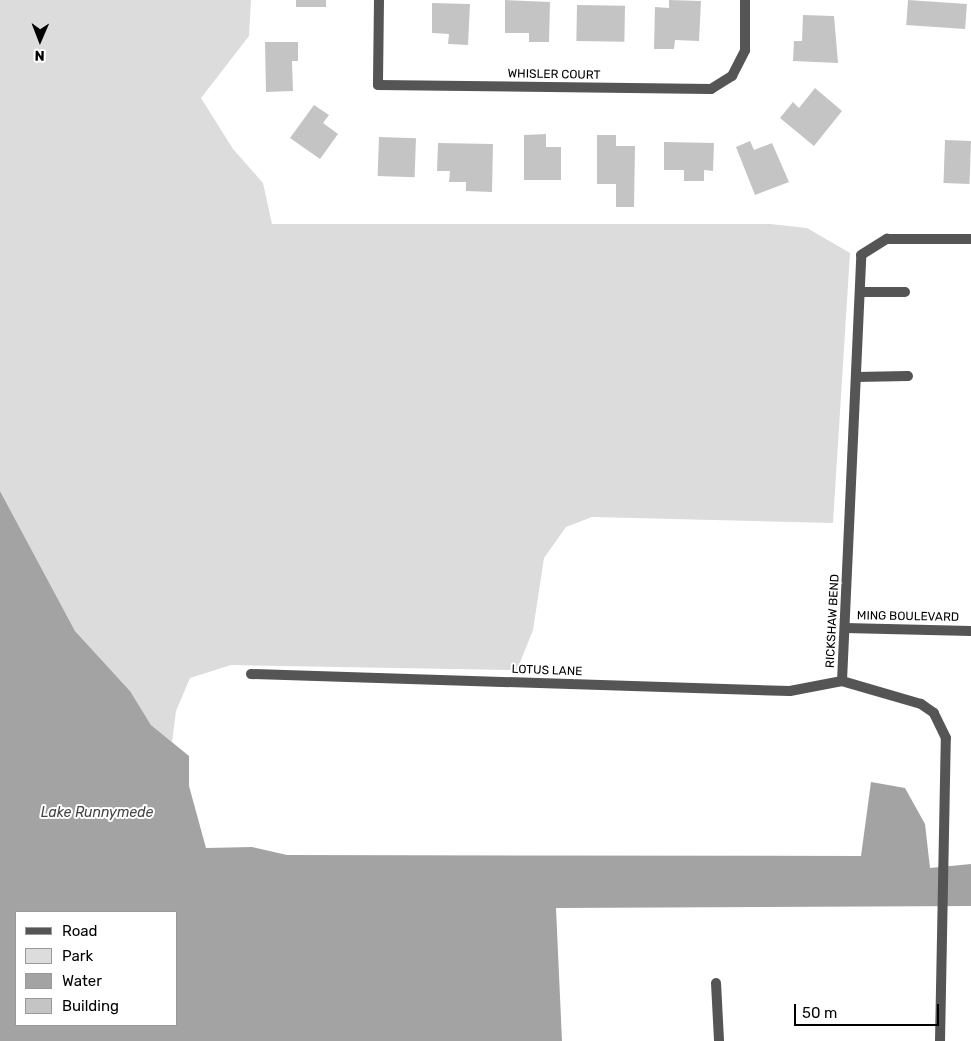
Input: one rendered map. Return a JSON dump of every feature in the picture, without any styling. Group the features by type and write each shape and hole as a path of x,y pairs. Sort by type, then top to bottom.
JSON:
{"street":[{"name":"WHISLER COURT","path":"379,0 378,85 711,89 732,76 745,50 745,0"},
{"name":"RICKSHAW BEND","path":"940,1041 946,738 941,725 920,704 842,681 861,255 887,239 971,239"},
{"path":"860,292 905,292"},
{"path":"856,377 908,376"},
{"name":"MING BOULEVARD","path":"845,628 971,631"},
{"name":"LOTUS LANE","path":"251,674 790,691 842,681"},
{"path":"716,983 719,1041"}],"green space":[{"path":"0,0 251,0 249,36 201,98 233,149 263,183 272,224 770,224 807,228 850,253 833,523 592,517 566,527 544,558 533,630 517,670 231,665 190,678 176,711 172,742 151,725 130,691 75,631 0,491"}],"water":[{"name":"Lake Runnymede","path":"0,491 75,631 130,691 151,725 189,756 189,786 206,848 252,847 287,855 861,856 871,782 905,788 925,824 930,868 971,864 971,906 556,908 562,1041 0,1041"}],"building":[{"path":"296,0 326,0 326,7 296,7"},
{"path":"505,0 550,2 549,42 529,42 529,33 505,33"},
{"path":"669,0 701,1 699,41 675,40 674,49 654,49 655,7 669,8"},
{"path":"908,0 967,4 965,29 906,25"},
{"path":"432,3 470,4 468,45 448,44 449,34 432,33"},
{"path":"577,5 625,6 624,42 576,41"},
{"path":"803,15 834,16 838,63 793,61 794,41 802,41"},
{"path":"265,42 298,42 298,61 292,61 293,91 266,92"},
{"path":"815,88 842,111 814,146 780,118 793,102 799,108"},
{"path":"314,105 329,115 323,123 338,134 320,159 290,138"},
{"path":"546,134 546,147 561,147 561,180 524,180 524,135"},
{"path":"597,135 616,135 616,146 635,146 634,207 616,207 616,184 597,184"},
{"path":"379,137 416,138 415,177 378,176"},
{"path":"945,140 971,141 969,184 943,183"},
{"path":"750,141 754,150 772,143 789,182 755,195 736,147"},
{"path":"664,142 714,143 713,171 704,170 704,181 684,181 684,170 664,170"},
{"path":"438,143 493,144 492,192 466,191 466,182 449,182 450,171 437,171"}]}
